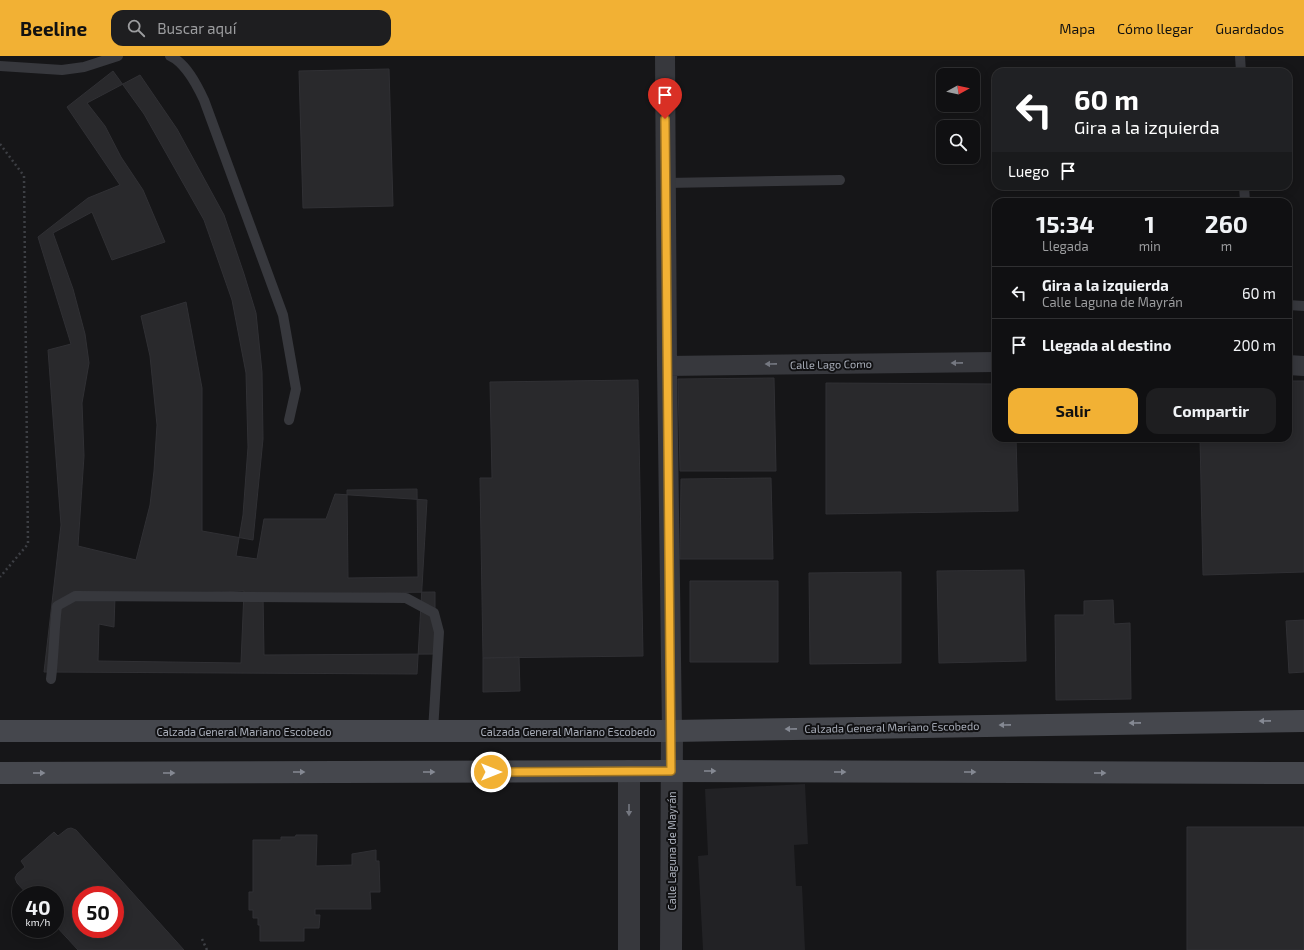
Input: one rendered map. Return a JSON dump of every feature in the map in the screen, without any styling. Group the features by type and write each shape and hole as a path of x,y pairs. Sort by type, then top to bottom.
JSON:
{"main road":[{"name":"Calzada General Mariano Escobedo","path":"0,731 672,731 1304,721"},
{"path":"0,774 629,771 1304,773"}],"street":[{"name":"Calle Laguna de Mayrán","path":"665,56 667,366 672,731 672,950"},
{"name":"Calle Lago Como","path":"667,366 992,362"},
{"path":"1292,365 1304,366"},
{"path":"629,771 629,950"}],"lane":[{"path":"0,66 62,70 84,67 118,56"},
{"path":"170,56 186,70 197,84 204,100 283,315 296,389 288,420"},
{"path":"1240,56 1241,68"},
{"path":"666,183 840,180"},
{"path":"1292,305 1304,306"},
{"path":"51,679 57,606 75,596 406,598 434,613 439,632 433,731"}],"path":[{"path":"0,144 24,176 28,544 0,577"},
{"path":"202,939 207,950"}],"shaded area":[{"path":"805,784 808,844 794,845 796,886 802,886 805,950 703,950 698,856 708,855 705,789"}],"building":[{"path":"389,69 393,206 303,208 299,71"},
{"path":"113,71 144,114 204,220 232,300 246,373 248,447 243,515 236,556 257,559 264,519 326,519 335,494 427,500 417,674 44,672 61,525 48,350 71,344 38,237 88,198 120,185 67,107"},
{"path":"140,75 177,129 224,215 244,274 256,313 262,372 263,439 253,540 202,531 202,388 186,302 141,316 150,356 157,425 150,505 136,560 78,546 84,456 82,403 89,363 85,334 73,289 53,233 92,212 112,260 165,242 143,190 121,157 105,126 87,103"},
{"path":"774,378 776,471 680,471 678,379"},
{"path":"638,380 643,656 483,658 480,478 492,478 490,382"},
{"path":"1292,381 1304,381 1304,572 1203,575 1200,442 1292,442"},
{"path":"826,383 992,384 992,442 1016,442 1018,511 826,514"},
{"path":"771,478 773,559 680,559 681,479"},
{"path":"417,489 418,577 348,578 347,490"},
{"path":"1024,570 1026,661 939,663 937,571"},
{"path":"901,572 901,663 810,664 809,573"},
{"path":"690,581 778,581 778,662 690,662"},
{"path":"244,591 241,663 98,661 99,624 114,627 115,596"},
{"path":"435,592 435,654 264,655 263,594"},
{"path":"1113,600 1114,624 1130,623 1131,699 1056,700 1055,615 1084,615 1084,601"},
{"path":"1304,620 1304,672 1289,673 1286,621"},
{"path":"519,657 520,691 483,692 483,658"},
{"path":"1187,827 1304,827 1304,950 1187,950"},
{"path":"71,828 76,830 184,950 78,950 64,935 64,886 20,886 15,878 17,874 25,867 21,861 54,832 58,836 67,829"},
{"path":"296,835 317,835 316,866 352,865 352,854 376,850 376,861 379,861 380,892 370,892 371,909 315,909 315,915 320,915 319,928 304,928 304,941 260,941 260,925 258,925 258,918 253,918 253,910 249,910 249,892 253,892 253,840 281,840 281,837 295,837"}],"route":[{"path":"491,772 671,771 672,731 665,119"}]}
